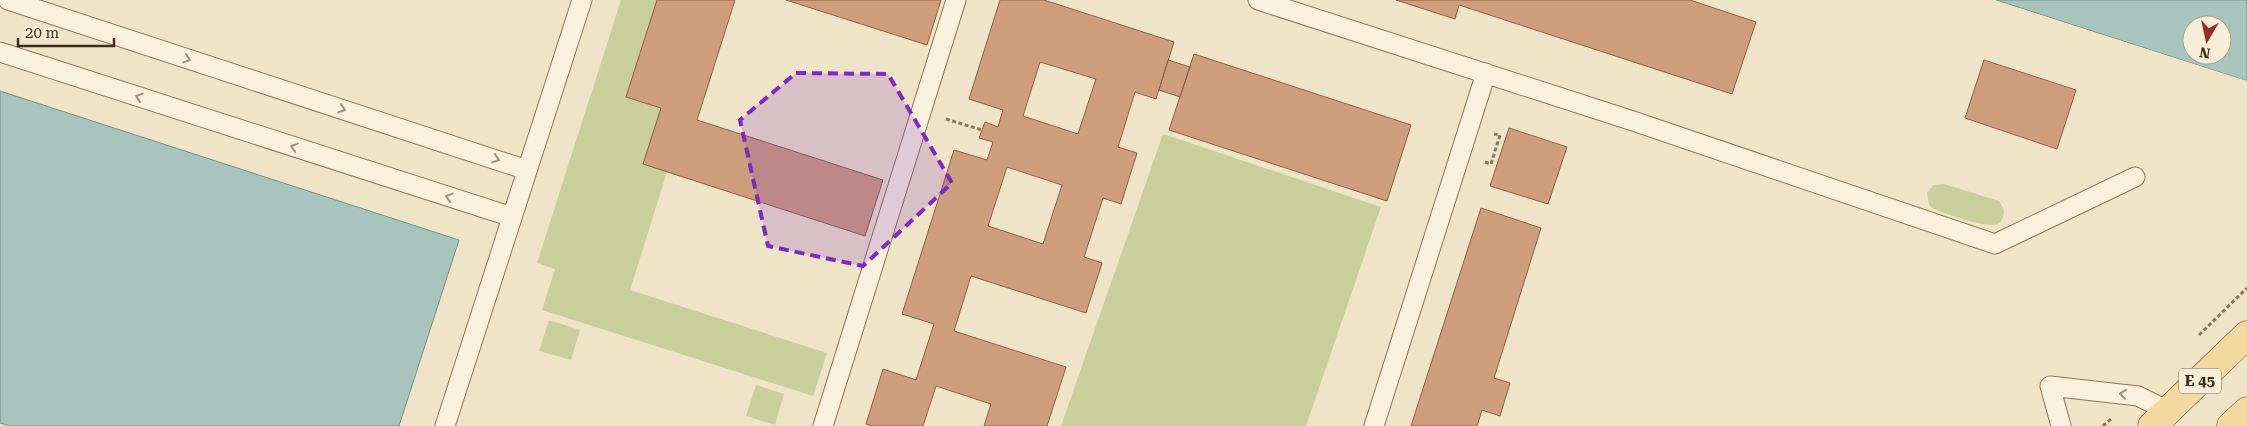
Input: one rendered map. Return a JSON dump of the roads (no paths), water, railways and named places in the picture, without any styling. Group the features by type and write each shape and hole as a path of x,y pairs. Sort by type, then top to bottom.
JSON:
{"main road":[{"name":"E 45","path":"2160,419 2247,335"},
{"path":"2231,426 2247,411"}],"lane":[{"path":"8,0 527,170"},
{"path":"445,426 582,0"},
{"path":"823,426 956,0"},
{"path":"1258,0 1633,121 1995,244 2134,176"},
{"path":"0,52 512,217"},
{"path":"1374,426 1486,73"},
{"path":"2061,426 2050,386 2138,396 2160,419"}],"water":[{"path":"1996,0 2247,0 2247,81 2197,65 2232,65 2232,15 2182,15 2182,60"},
{"path":"0,91 459,240 399,426 10,426 0,423"}]}
